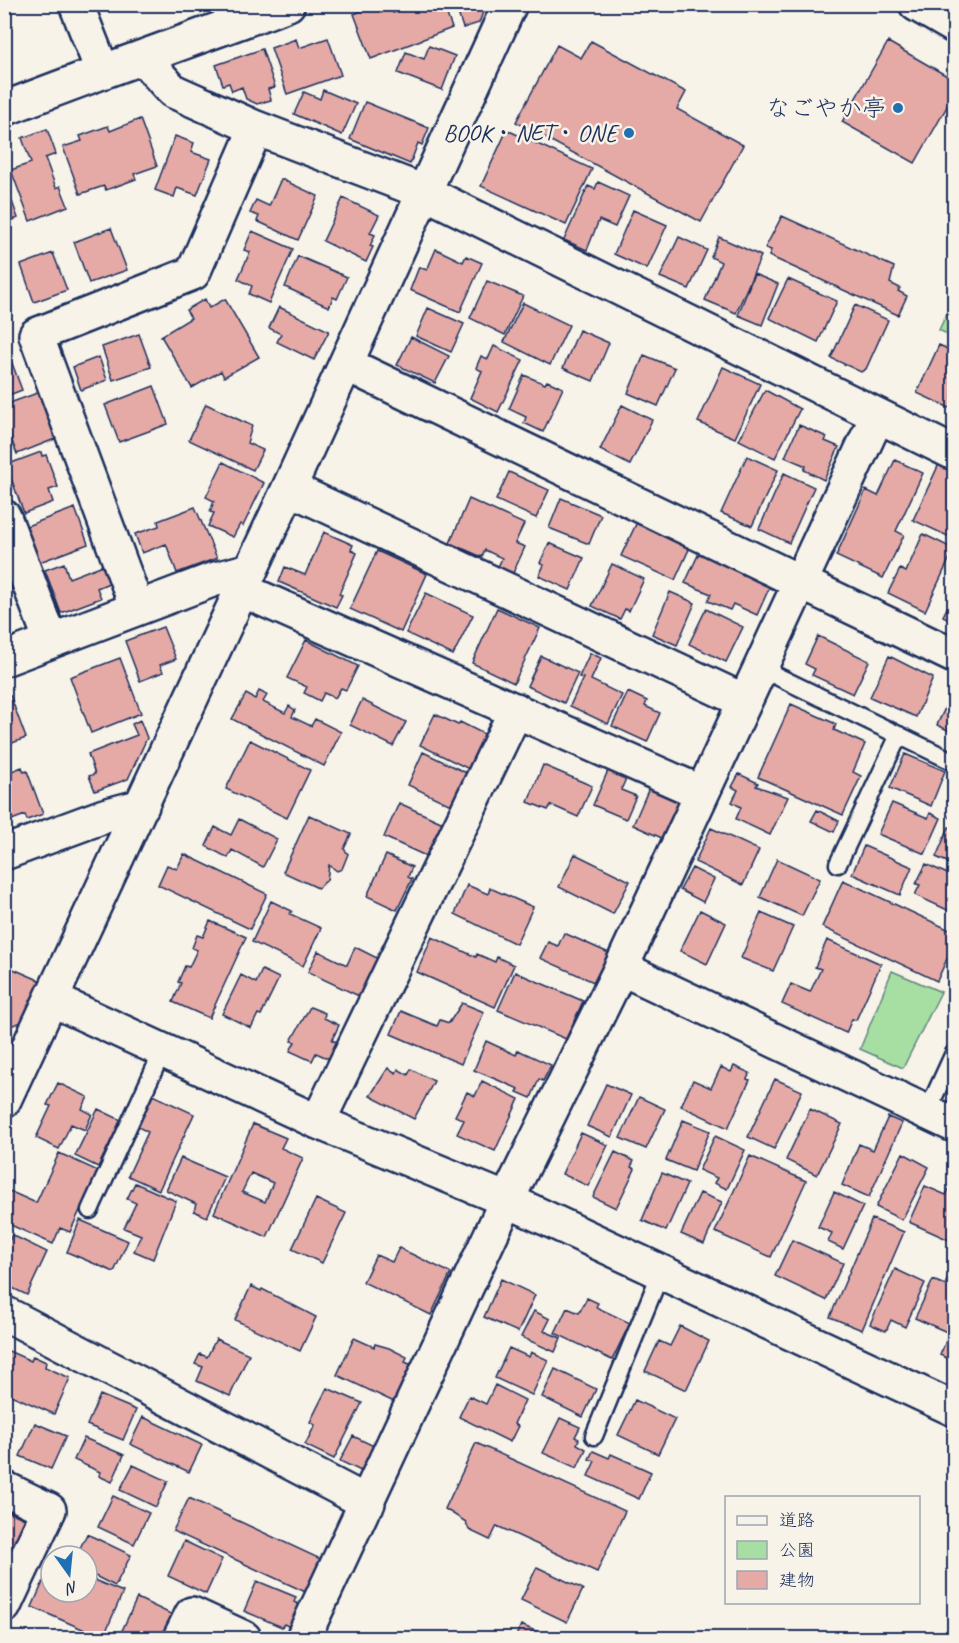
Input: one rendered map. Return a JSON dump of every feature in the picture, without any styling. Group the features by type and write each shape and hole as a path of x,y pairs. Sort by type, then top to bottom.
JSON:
{"street":[{"path":"76,4 102,70"},
{"path":"4,109 102,70 142,58 288,4"},
{"path":"8,1084 51,999 142,806 510,4"},
{"path":"916,4 954,26"},
{"path":"142,58 173,91 256,128 424,192 954,453"},
{"path":"137,608 36,335 193,273 256,128"},
{"path":"346,364 954,656"},
{"path":"303,1638 368,1503 507,1200 621,968 877,417"},
{"path":"289,488 744,701"},
{"path":"4,517 51,641"},
{"path":"4,658 212,580 246,580 516,711 702,793"},
{"path":"318,1122 516,711"},
{"path":"4,853 104,816 142,806"},
{"path":"621,968 941,1118"},
{"path":"51,999 318,1122 507,1200 954,1409"},
{"path":"4,1313 368,1503"},
{"path":"4,1488 49,1510 4,1606"},
{"path":"180,1638 192,1614 244,1638"}],"lane":[{"path":"760,668 954,762"},
{"path":"838,864 899,735"},
{"path":"90,1210 164,1050"},
{"path":"941,1118 954,1053"},
{"path":"594,1436 661,1272"}],"green space":[{"path":"954,298 954,338 939,330"},
{"path":"892,971 941,992 903,1068 860,1049"}],"building":[{"path":"378,4 390,4 393,13 412,5 413,8 423,4 443,4 452,28 371,59 354,14"},
{"path":"455,4 486,4 479,23 463,28"},
{"path":"328,38 341,75 287,94 271,48 296,39 299,48"},
{"name":"BOOK・NET・ONE","path":"591,41 686,92 677,109 743,145 701,222 516,122 557,45 581,58"},
{"name":"なごやか亭","path":"888,42 954,80 954,94 915,163 842,122"},
{"path":"429,46 455,56 442,90 398,73 406,52 424,59"},
{"path":"262,49 275,87 268,89 271,100 257,104 246,99 242,87 232,91 229,83 223,85 216,65"},
{"path":"323,90 356,104 342,135 294,114 304,92 320,99"},
{"path":"365,102 429,128 422,145 418,143 410,164 350,139"},
{"path":"140,119 157,166 134,174 136,179 106,190 104,186 80,194 63,147 82,141 80,136 108,126 110,131"},
{"path":"47,129 56,154 45,158 56,188 60,186 68,206 30,221 11,170 31,163 22,138"},
{"path":"507,130 592,169 566,225 481,186"},
{"path":"175,136 194,143 191,152 211,159 197,195 177,188 174,197 155,190"},
{"path":"281,179 318,196 298,240 257,221 259,216 250,213 256,200 269,206"},
{"path":"4,182 18,218 4,223"},
{"path":"598,182 629,196 615,227 599,220 587,250 564,240 588,186 595,189"},
{"path":"343,198 379,215 370,233 375,235 370,246 373,247 366,262 323,241"},
{"path":"633,210 667,225 647,269 614,254"},
{"path":"782,216 894,267 890,283 900,288 898,291 907,296 898,315 769,256 771,250 765,248"},
{"path":"111,228 127,270 89,283 74,242"},
{"path":"252,231 293,249 269,303 249,294 252,286 238,279 250,252 244,250"},
{"path":"679,237 707,250 689,289 660,277"},
{"path":"719,237 761,256 736,313 705,300 721,262 711,257"},
{"path":"436,249 463,262 466,256 482,263 460,312 410,290 419,267 427,270"},
{"path":"53,253 67,290 34,302 21,265"},
{"path":"298,256 347,277 337,299 333,297 329,307 285,287"},
{"path":"754,274 778,284 762,325 738,315"},
{"path":"788,279 837,301 818,342 769,318"},
{"path":"487,281 523,296 505,335 470,318"},
{"path":"205,299 209,308 225,299 259,357 224,377 221,371 192,388 161,336 191,318 186,310"},
{"path":"523,303 569,325 550,365 504,342"},
{"path":"855,305 888,320 866,369 861,372 831,358"},
{"path":"279,307 329,331 314,360 277,342 281,334 269,328"},
{"path":"428,308 464,324 451,352 416,336"},
{"path":"579,330 609,343 593,381 563,368"},
{"path":"139,334 151,367 113,380 102,347"},
{"path":"411,337 449,356 435,383 397,365"},
{"path":"939,345 954,352 952,409 917,393"},
{"path":"494,346 523,360 498,412 470,398 482,371 476,368 481,356 488,359"},
{"path":"9,355 22,390 4,397 4,357"},
{"path":"644,355 675,368 658,406 628,393"},
{"path":"99,357 107,380 81,390 73,367"},
{"path":"723,367 760,384 735,438 698,422"},
{"path":"524,375 545,384 547,381 563,388 543,432 524,423 526,417 509,409"},
{"path":"154,386 168,424 119,442 105,405"},
{"path":"765,390 800,409 775,458 739,440"},
{"path":"43,391 60,437 17,454 4,421 4,405"},
{"path":"206,404 252,426 247,443 263,450 253,470 189,440"},
{"path":"622,405 652,420 630,465 600,450"},
{"path":"799,425 827,437 825,441 839,447 824,480 804,470 806,466 785,457"},
{"path":"41,452 42,456 46,455 58,487 49,490 53,502 24,513 6,465"},
{"path":"747,456 778,470 752,526 721,513"},
{"path":"895,460 923,473 896,531 904,535 883,578 836,556 866,490 878,496"},
{"path":"223,462 264,483 243,526 240,524 233,537 208,526 214,513 210,512 214,501 206,497"},
{"path":"939,464 954,471 954,532 952,538 913,520"},
{"path":"509,472 549,490 536,518 496,500"},
{"path":"784,473 814,487 789,543 759,529"},
{"path":"561,498 601,515 589,544 549,528"},
{"path":"469,499 524,524 515,543 525,547 513,573 498,567 502,558 485,550 482,557 450,543"},
{"path":"195,507 217,558 177,573 166,544 142,553 135,534 159,526 158,521"},
{"path":"75,508 88,544 37,563 24,527"},
{"path":"637,522 690,547 675,580 621,556"},
{"path":"324,532 353,545 351,550 357,553 339,594 342,595 336,607 279,582 285,567 305,575"},
{"path":"923,534 954,549 925,611 888,593 900,569 906,572"},
{"path":"549,543 584,558 570,590 539,576 544,565 540,563"},
{"path":"377,551 427,574 401,632 350,609"},
{"path":"699,553 771,584 757,615 733,604 730,610 708,601 711,594 685,583"},
{"path":"64,563 69,578 103,565 109,583 97,588 101,598 61,613 45,570"},
{"path":"612,564 644,579 629,611 625,609 620,619 592,606"},
{"path":"670,592 695,603 677,645 652,634"},
{"path":"426,593 473,615 453,655 406,633"},
{"path":"954,594 954,622 943,616"},
{"path":"497,608 540,628 514,683 472,663"},
{"path":"706,609 743,627 726,662 689,644"},
{"path":"163,627 176,659 160,665 163,672 140,681 125,641"},
{"path":"818,636 869,661 853,694 812,675 815,669 805,664"},
{"path":"306,640 358,666 346,690 341,688 335,698 324,693 320,701 304,693 307,687 287,678"},
{"path":"590,653 601,658 591,680 622,695 608,724 570,706 583,678 579,677"},
{"path":"541,656 578,673 564,703 527,686"},
{"path":"889,656 933,678 916,717 870,697"},
{"path":"120,658 141,713 91,733 70,677"},
{"path":"954,689 954,733 937,725"},
{"path":"259,691 267,695 263,702 285,713 289,706 295,710 292,717 311,726 315,719 341,732 324,766 232,719 246,694 255,699"},
{"path":"628,692 647,701 645,706 660,713 647,742 612,726"},
{"path":"10,695 26,738 4,746 4,697"},
{"path":"362,700 406,722 393,746 350,725"},
{"path":"791,704 836,724 834,730 865,744 853,772 861,776 843,815 758,777"},
{"path":"435,714 458,725 460,722 486,735 469,769 420,745"},
{"path":"140,720 147,738 128,779 95,791 89,776 95,774 88,754 137,735 132,724"},
{"path":"250,740 310,770 287,818 226,789"},
{"path":"423,752 469,774 453,806 408,785"},
{"path":"905,754 945,771 931,806 890,788"},
{"path":"543,765 592,786 578,817 551,805 548,810 528,802"},
{"path":"610,766 628,774 621,790 636,796 626,819 593,805"},
{"path":"22,767 24,772 27,771 43,814 27,820 25,815 4,823 4,774"},
{"path":"739,774 758,783 756,786 788,797 770,835 736,819 741,807 732,802 738,790 732,787"},
{"path":"649,788 681,803 664,839 633,825"},
{"path":"399,803 443,823 428,857 384,837"},
{"path":"892,803 928,818 930,813 941,818 925,854 878,834"},
{"path":"954,805 954,820 949,817"},
{"path":"817,810 839,821 834,832 811,821"},
{"path":"309,815 351,834 344,849 348,854 342,869 337,871 329,865 327,880 318,888 283,872"},
{"path":"239,819 277,839 263,867 232,850 228,858 206,846 215,827 231,835"},
{"path":"949,827 954,829 954,865 936,857"},
{"path":"711,828 759,850 743,885 695,862"},
{"path":"864,846 912,867 900,895 852,874"},
{"path":"184,854 267,894 250,929 158,885 167,865 177,869"},
{"path":"575,854 630,881 613,914 559,887"},
{"path":"386,855 412,867 408,877 412,879 397,910 367,896"},
{"path":"777,859 820,879 802,916 760,897"},
{"path":"926,864 954,877 954,913 915,895 920,885 916,884"},
{"path":"692,868 714,879 703,902 680,890"},
{"path":"843,880 954,932 954,943 937,981 822,927"},
{"path":"467,885 488,894 490,888 533,907 516,944 455,914"},
{"path":"271,901 292,911 290,914 321,928 303,966 252,942"},
{"path":"700,910 726,923 707,964 680,951"},
{"path":"761,913 793,927 773,971 741,958"},
{"path":"210,921 246,937 209,1018 173,1002 185,966 189,967 197,950 192,948 197,935 203,937"},
{"path":"564,933 611,954 598,984 540,958 548,942 558,946"},
{"path":"432,937 476,957 477,954 495,962 497,957 514,965 495,1007 417,972"},
{"path":"827,940 881,964 856,1020 852,1019 846,1033 782,1004 791,984 810,992 821,969 815,967"},
{"path":"355,947 381,960 363,998 308,972 318,951 347,965"},
{"path":"11,968 41,981 22,1022 4,1028 4,983"},
{"path":"262,970 279,978 261,1015 258,1014 251,1028 222,1014 241,975 256,983"},
{"path":"515,972 583,1001 566,1039 498,1010"},
{"path":"462,1003 484,1012 461,1064 391,1034 401,1011 437,1026 440,1020 449,1023"},
{"path":"310,1007 325,1013 324,1018 339,1025 332,1040 339,1043 332,1060 316,1053 312,1061 290,1051 295,1042 291,1041"},
{"path":"486,1041 516,1055 518,1050 551,1065 543,1081 539,1079 531,1098 517,1092 519,1089 474,1070"},
{"path":"734,1066 750,1073 747,1079 750,1080 728,1128 681,1106 693,1080 711,1088 721,1067 731,1072"},
{"path":"388,1068 396,1073 398,1069 408,1075 411,1069 434,1081 414,1119 370,1096"},
{"path":"775,1079 802,1091 774,1149 748,1137"},
{"path":"482,1081 519,1099 495,1151 457,1134 464,1120 455,1116 467,1092 475,1096"},
{"path":"58,1083 88,1097 82,1109 92,1114 85,1130 71,1124 59,1149 36,1138 51,1106 47,1105"},
{"path":"606,1084 631,1095 612,1137 587,1126"},
{"path":"153,1095 194,1114 159,1190 128,1176 148,1132 138,1127"},
{"path":"639,1097 665,1109 646,1149 620,1138"},
{"path":"98,1109 121,1120 98,1167 75,1156"},
{"path":"810,1109 842,1124 817,1175 786,1160"},
{"path":"888,1117 902,1123 869,1197 842,1185 859,1144 873,1150"},
{"path":"683,1120 710,1131 693,1171 666,1160"},
{"path":"253,1124 286,1138 281,1148 303,1158 267,1237 214,1213","holes":["251,1173 273,1183 265,1202 242,1192"]},
{"path":"581,1133 608,1145 588,1186 562,1174"},
{"path":"715,1136 745,1150 727,1189 714,1183 717,1178 699,1170"},
{"path":"615,1152 634,1161 631,1167 635,1169 616,1208 593,1197"},
{"path":"59,1153 98,1171 70,1232 60,1228 53,1244 4,1222 4,1196 7,1190 36,1203"},
{"path":"903,1153 929,1167 902,1220 876,1207"},
{"path":"750,1156 806,1181 771,1257 715,1232"},
{"path":"181,1158 225,1177 207,1217 194,1211 196,1204 166,1190"},
{"path":"662,1173 687,1184 666,1231 642,1220"},
{"path":"135,1183 176,1201 153,1259 134,1251 141,1235 124,1228 136,1203 127,1199"},
{"path":"925,1186 946,1195 950,1187 954,1189 954,1227 949,1240 909,1222"},
{"path":"834,1192 863,1206 843,1249 828,1242 832,1233 818,1227"},
{"path":"700,1193 722,1202 704,1244 681,1234"},
{"path":"316,1199 346,1213 322,1263 292,1249"},
{"path":"872,1219 904,1232 862,1330 830,1317"},
{"path":"80,1220 128,1241 114,1272 67,1252"},
{"path":"12,1235 47,1252 27,1295 4,1284 4,1251"},
{"path":"792,1240 843,1263 826,1300 775,1276"},
{"path":"399,1248 451,1273 431,1315 363,1282 376,1255 392,1262"},
{"path":"895,1269 925,1283 905,1327 891,1320 886,1331 870,1324"},
{"path":"951,1271 954,1273 954,1315 947,1332 915,1318 933,1280 945,1285"},
{"path":"501,1279 535,1295 518,1332 484,1317"},
{"path":"251,1286 261,1291 262,1289 316,1317 300,1351 235,1320"},
{"path":"587,1298 598,1303 596,1307 630,1323 612,1360 555,1333 567,1308 579,1313"},
{"path":"534,1311 550,1319 544,1331 561,1338 555,1352 521,1337"},
{"path":"954,1322 954,1361 940,1355"},
{"path":"680,1326 709,1341 686,1390 645,1371 659,1341 670,1346"},
{"path":"354,1338 374,1347 375,1344 389,1348 407,1357 405,1362 419,1368 408,1391 401,1388 394,1402 337,1375"},
{"path":"216,1339 249,1354 230,1396 197,1381 203,1367 195,1364 200,1354 207,1357"},
{"path":"509,1348 529,1357 531,1352 548,1360 532,1395 495,1378"},
{"path":"4,1349 31,1361 33,1356 46,1362 45,1367 70,1378 54,1414 4,1392"},
{"path":"555,1369 596,1389 583,1417 542,1397"},
{"path":"495,1385 525,1400 514,1424 518,1426 510,1442 459,1417 469,1396 486,1404"},
{"path":"327,1388 362,1403 334,1459 305,1445 315,1425 310,1422"},
{"path":"100,1395 136,1410 123,1440 87,1425"},
{"path":"635,1400 675,1419 658,1454 618,1435"},
{"path":"143,1417 202,1445 189,1472 130,1444"},
{"path":"560,1418 580,1427 575,1437 579,1439 577,1444 586,1449 577,1468 543,1453"},
{"path":"35,1423 66,1436 51,1469 20,1456"},
{"path":"353,1436 376,1447 363,1472 340,1461"},
{"path":"84,1438 124,1455 112,1482 99,1476 100,1472 74,1460"},
{"path":"476,1443 625,1511 597,1572 497,1526 490,1540 469,1530 466,1522 445,1509"},
{"path":"593,1451 609,1458 611,1454 651,1472 639,1499 588,1476 595,1461 589,1459"},
{"path":"133,1465 168,1481 156,1507 120,1490"},
{"path":"113,1496 149,1513 134,1544 98,1527"},
{"path":"189,1498 327,1562 312,1595 173,1531"},
{"path":"4,1509 33,1523 13,1566 4,1562"},
{"path":"87,1534 131,1555 115,1586 99,1578 99,1544 82,1544"},
{"path":"184,1541 222,1559 206,1594 168,1576"},
{"path":"537,1567 583,1589 567,1622 521,1600"},
{"path":"257,1581 296,1597 294,1602 303,1606 294,1629 284,1624 282,1627 244,1611"},
{"path":"99,1582 123,1592 103,1638 32,1607 39,1591 39,1604 99,1604"},
{"path":"137,1598 175,1616 164,1638 119,1637"},
{"path":"521,1625 552,1638 515,1638"}],"place":[{"name":"なごやか亭","path":"898,108"},
{"name":"BOOK・NET・ONE","path":"629,133"}]}
